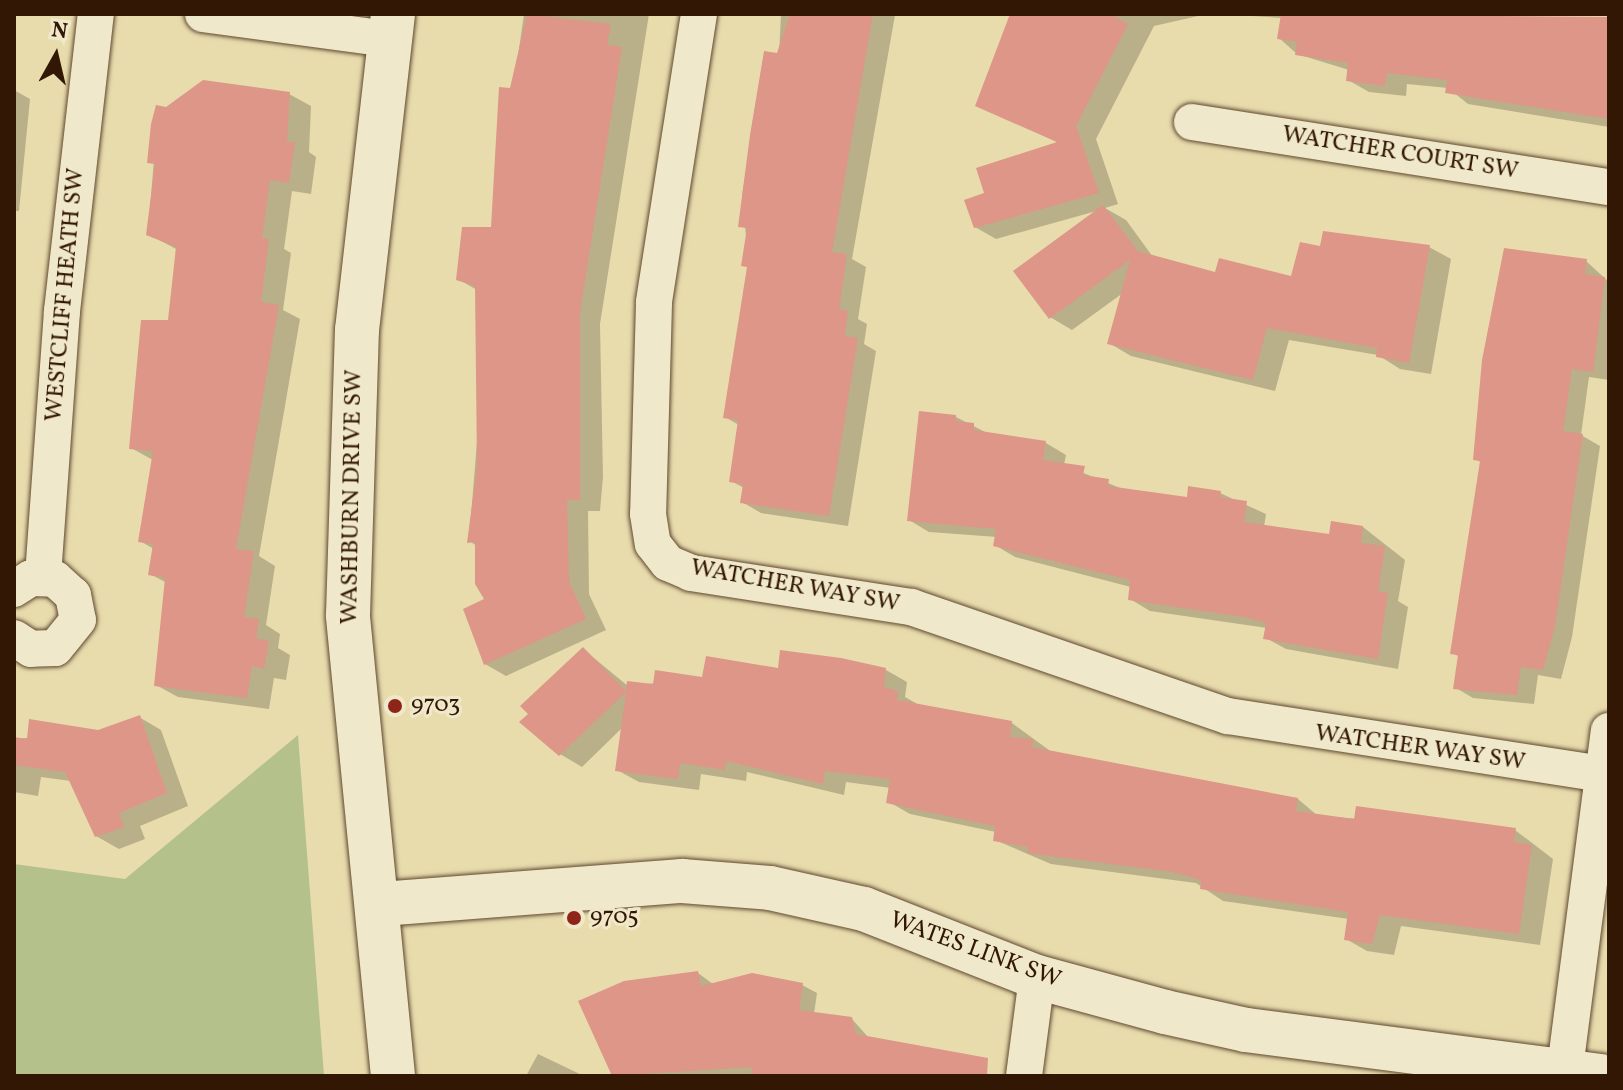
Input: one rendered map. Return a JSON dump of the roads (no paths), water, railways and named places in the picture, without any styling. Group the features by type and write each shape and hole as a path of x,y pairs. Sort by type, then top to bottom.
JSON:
{"street":[{"name":"WESTCLIFF HEATH SW","path":"14,638 43,650 74,632 73,595 28,582 96,14"},
{"path":"203,14 391,27"},
{"name":"WATCHER WAY SW","path":"699,14 654,303 648,514 653,544 668,563 911,607 1228,716 1603,774"},
{"name":"WASHBURN DRIVE SW","path":"391,27 357,330 348,615 381,904 393,1076"},
{"name":"WATCHER COURT SW","path":"1192,122 1609,187"},
{"path":"1577,1074 1609,731"},
{"name":"WATES LINK SW","path":"381,904 682,881 770,888 864,909 1037,977 1246,1030 1577,1074"},
{"path":"1024,1076 1037,977"}],"place":[{"name":"9703","path":"395,706"},
{"name":"9705","path":"574,918"}]}
